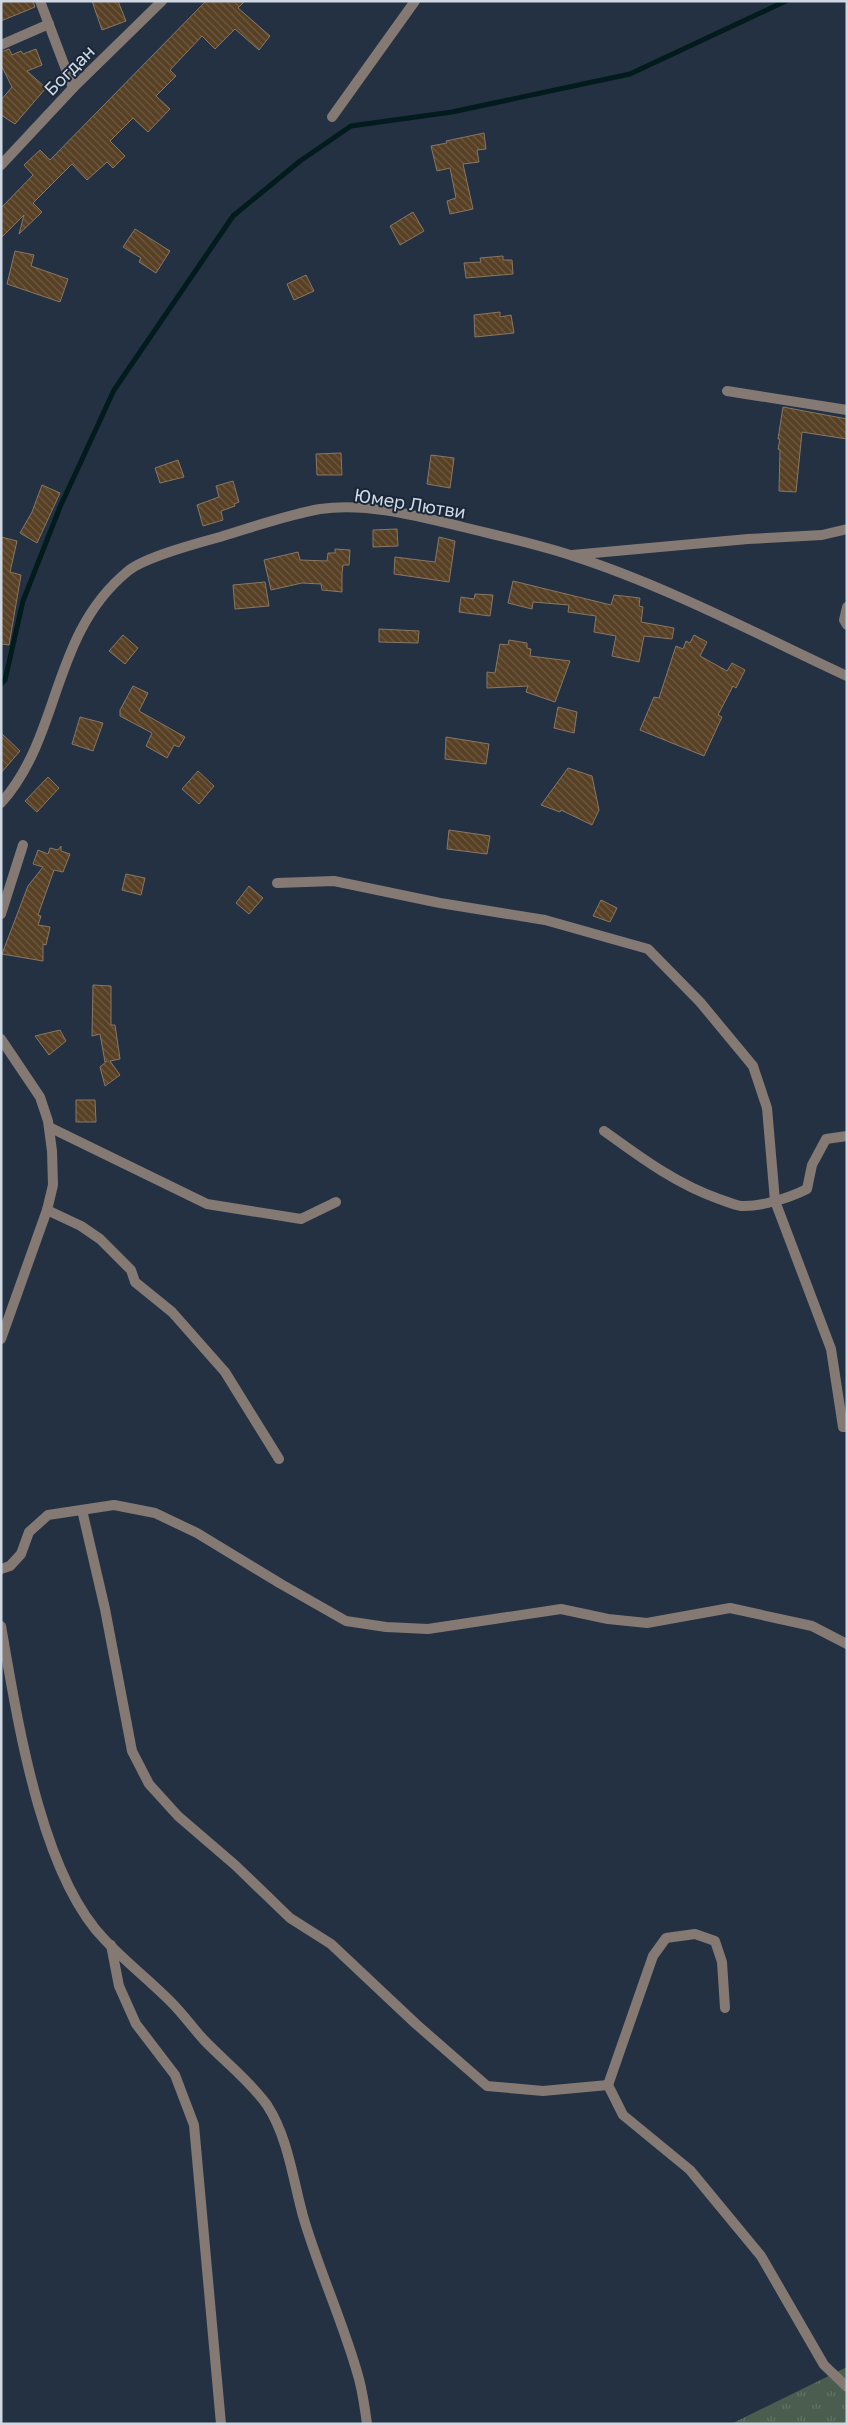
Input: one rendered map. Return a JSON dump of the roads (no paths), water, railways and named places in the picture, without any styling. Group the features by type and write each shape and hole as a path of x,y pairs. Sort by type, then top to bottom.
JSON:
{"street":[{"path":"40,1 73,88"},
{"name":"Богдан","path":"1,165 73,88 162,1"},
{"path":"332,117 415,1"},
{"path":"1,45 49,24"},
{"path":"727,392 847,410"},
{"name":"Юмер Лютви","path":"1,803 15,787 28,764 75,641 93,608 130,569 184,548 272,521 321,509 364,509 426,518 572,555 679,598 847,676"},
{"path":"572,555 748,539 822,535 847,529"},
{"path":"847,607 844,620 847,625"},
{"path":"1,914 23,844"},
{"path":"277,883 334,880 440,903 545,920 648,949 700,1002 753,1066 767,1108 775,1201 832,1348 843,1427 847,1427"},
{"path":"1,1039 40,1097 49,1127 53,1185 47,1210 1,1339"},
{"path":"49,1127 207,1204 301,1219 336,1202"},
{"path":"604,1131 653,1167 700,1192 740,1206 775,1201 807,1189 812,1165 826,1139 847,1136"},
{"path":"47,1210 81,1226 100,1239 131,1270 135,1282 172,1312 225,1372 279,1459"},
{"path":"1,1569 10,1566 21,1554 29,1532 48,1515 114,1505 155,1513 197,1533 346,1621 386,1628 428,1629 561,1609 647,1623 730,1608 812,1626 847,1644"},
{"path":"82,1510 132,1751 149,1784 178,1816 235,1865 290,1918 331,1944 416,2024 487,2086 543,2091 608,2085"},
{"path":"1,1626 18,1718 37,1797 60,1866 90,1922 111,1945 172,2003 204,2039 248,2082 268,2106 282,2137 304,2218 359,2380 367,2424"},
{"path":"725,2008 722,1962 715,1941 695,1934 666,1938 652,1956 608,2085 623,2115 690,2170 761,2256 824,2365 847,2387"},
{"path":"111,1945 119,1986 133,2016 175,2075 194,2125 221,2424"}],"waterway":[{"path":"1,684 5,680 23,601 60,507 114,390 233,216 300,161 351,126 452,112 630,74 786,1"}]}
